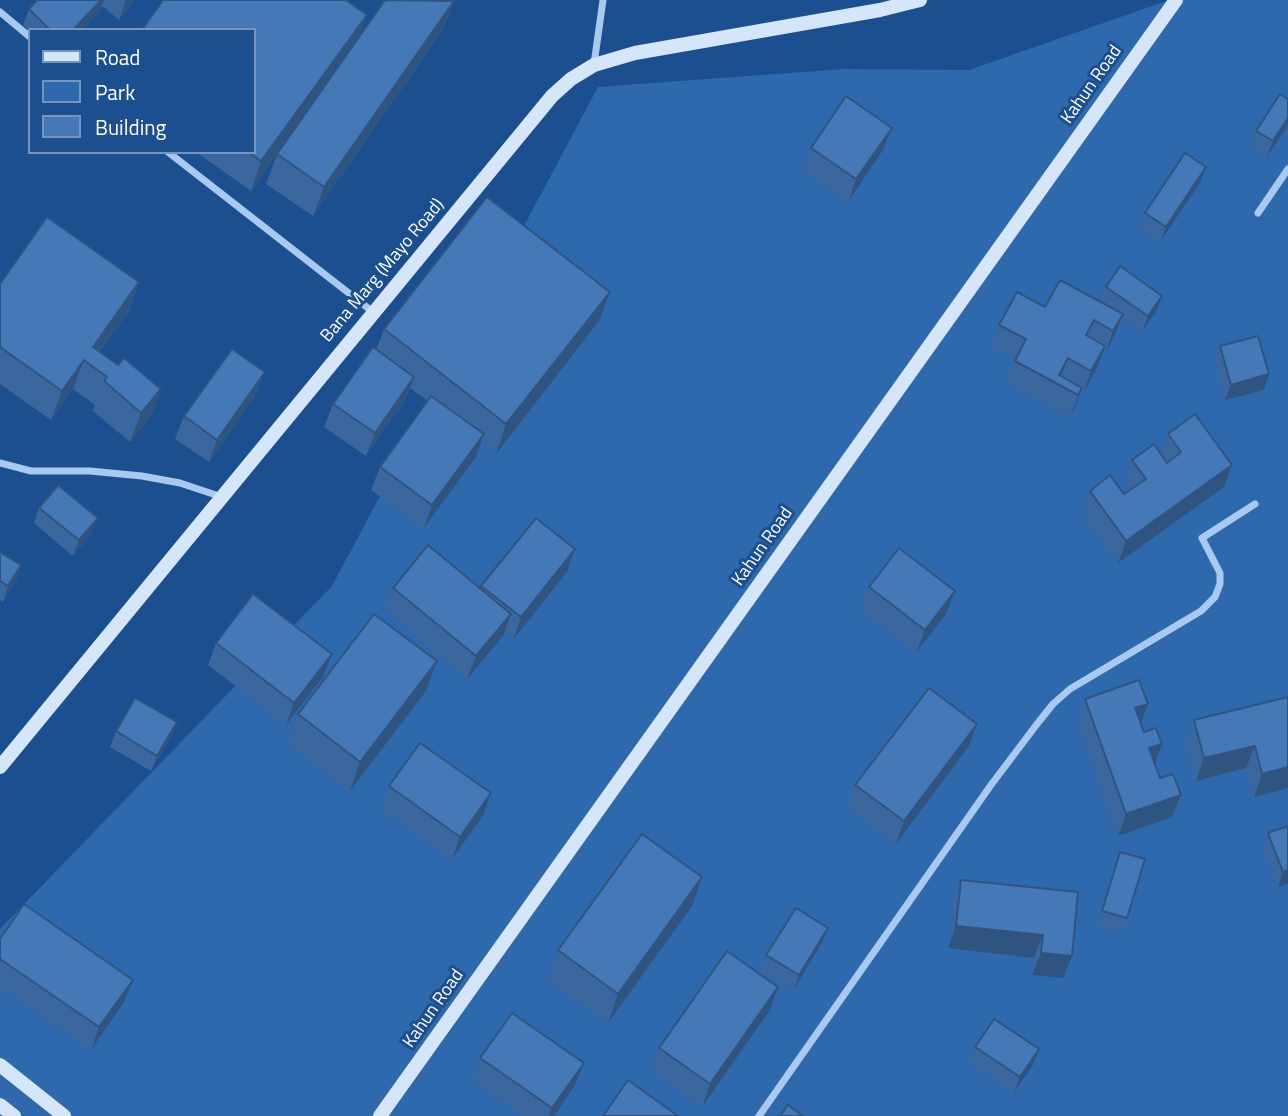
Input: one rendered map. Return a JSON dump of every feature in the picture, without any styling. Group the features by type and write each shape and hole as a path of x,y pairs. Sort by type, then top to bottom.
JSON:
{"street":[{"path":"594,65 603,0"},
{"name":"Bana Marg (Mayo Road)","path":"0,767 552,96 571,79 594,65 635,53 880,10 920,0"},
{"name":"Kahun Road","path":"380,1116 1176,0"},
{"path":"0,12 28,35"},
{"path":"170,154 374,313"},
{"path":"1258,213 1288,169"},
{"path":"0,463 31,471 90,471 142,476 180,483 222,498"},
{"path":"759,1116 991,785 1053,704 1070,689 1201,611 1215,597 1220,583 1220,573 1202,538 1255,504"},
{"path":"0,1065 64,1116"},
{"path":"0,1105 14,1116"}],"green space":[{"path":"1169,0 1288,0 1288,1116 0,1116 0,929 332,586 598,87 844,69 969,70"}],"building":[{"path":"37,0 101,0 75,28 48,28 29,9"},
{"path":"163,0 346,0 367,15 261,161 251,154 256,154 256,28 143,28"},
{"path":"385,0 454,1 324,187 277,154"},
{"path":"1280,94 1288,99 1288,118 1273,141 1256,131"},
{"path":"846,96 892,128 856,179 811,148"},
{"path":"1185,153 1206,167 1166,227 1145,213"},
{"path":"487,197 610,292 506,424 384,329"},
{"path":"47,217 139,282 93,347 118,365 124,358 161,389 141,413 104,381 107,377 84,360 62,391 0,347 0,284"},
{"path":"1120,266 1162,296 1148,316 1106,287"},
{"path":"1060,280 1123,314 1113,331 1094,320 1086,335 1105,346 1091,371 1068,358 1059,375 1082,388 1078,395 1015,361 1026,339 999,325 1017,292 1045,307"},
{"path":"1258,336 1269,374 1231,385 1220,346"},
{"path":"373,347 414,377 375,433 333,404"},
{"path":"232,349 265,372 217,440 184,416"},
{"path":"431,396 484,434 432,505 380,467"},
{"path":"1195,414 1232,465 1126,541 1090,491 1110,475 1124,494 1146,479 1132,460 1154,444 1167,463 1181,452 1168,434"},
{"path":"58,485 98,518 79,540 39,508"},
{"path":"536,518 575,549 521,617 481,586"},
{"path":"428,545 511,614 476,656 393,588"},
{"path":"899,548 955,591 925,630 869,587"},
{"path":"0,552 21,565 8,586 0,581"},
{"path":"253,594 332,654 294,703 216,643"},
{"path":"374,614 437,661 360,762 298,714"},
{"path":"1139,680 1148,704 1135,708 1144,732 1156,728 1162,744 1149,748 1160,778 1173,774 1181,795 1126,814 1085,699"},
{"path":"929,688 977,724 904,821 855,785"},
{"path":"1288,697 1288,767 1262,774 1255,746 1204,758 1194,720"},
{"path":"135,698 177,722 157,756 116,731"},
{"path":"420,743 491,793 460,837 389,786"},
{"path":"1288,826 1288,870 1283,872 1268,833"},
{"path":"642,834 702,877 618,994 558,950"},
{"path":"1120,852 1145,859 1127,918 1102,911"},
{"path":"961,880 1078,892 1072,956 1041,953 1043,935 956,926"},
{"path":"24,904 133,980 99,1027 0,959 0,939"},
{"path":"796,908 828,928 799,975 766,955"},
{"path":"727,951 778,987 710,1084 659,1048"},
{"path":"512,1013 584,1063 552,1108 480,1058"},
{"path":"994,1019 1039,1049 1020,1077 975,1047"},
{"path":"628,1080 678,1116 603,1116"},
{"path":"788,1105 803,1116 780,1116"}]}
